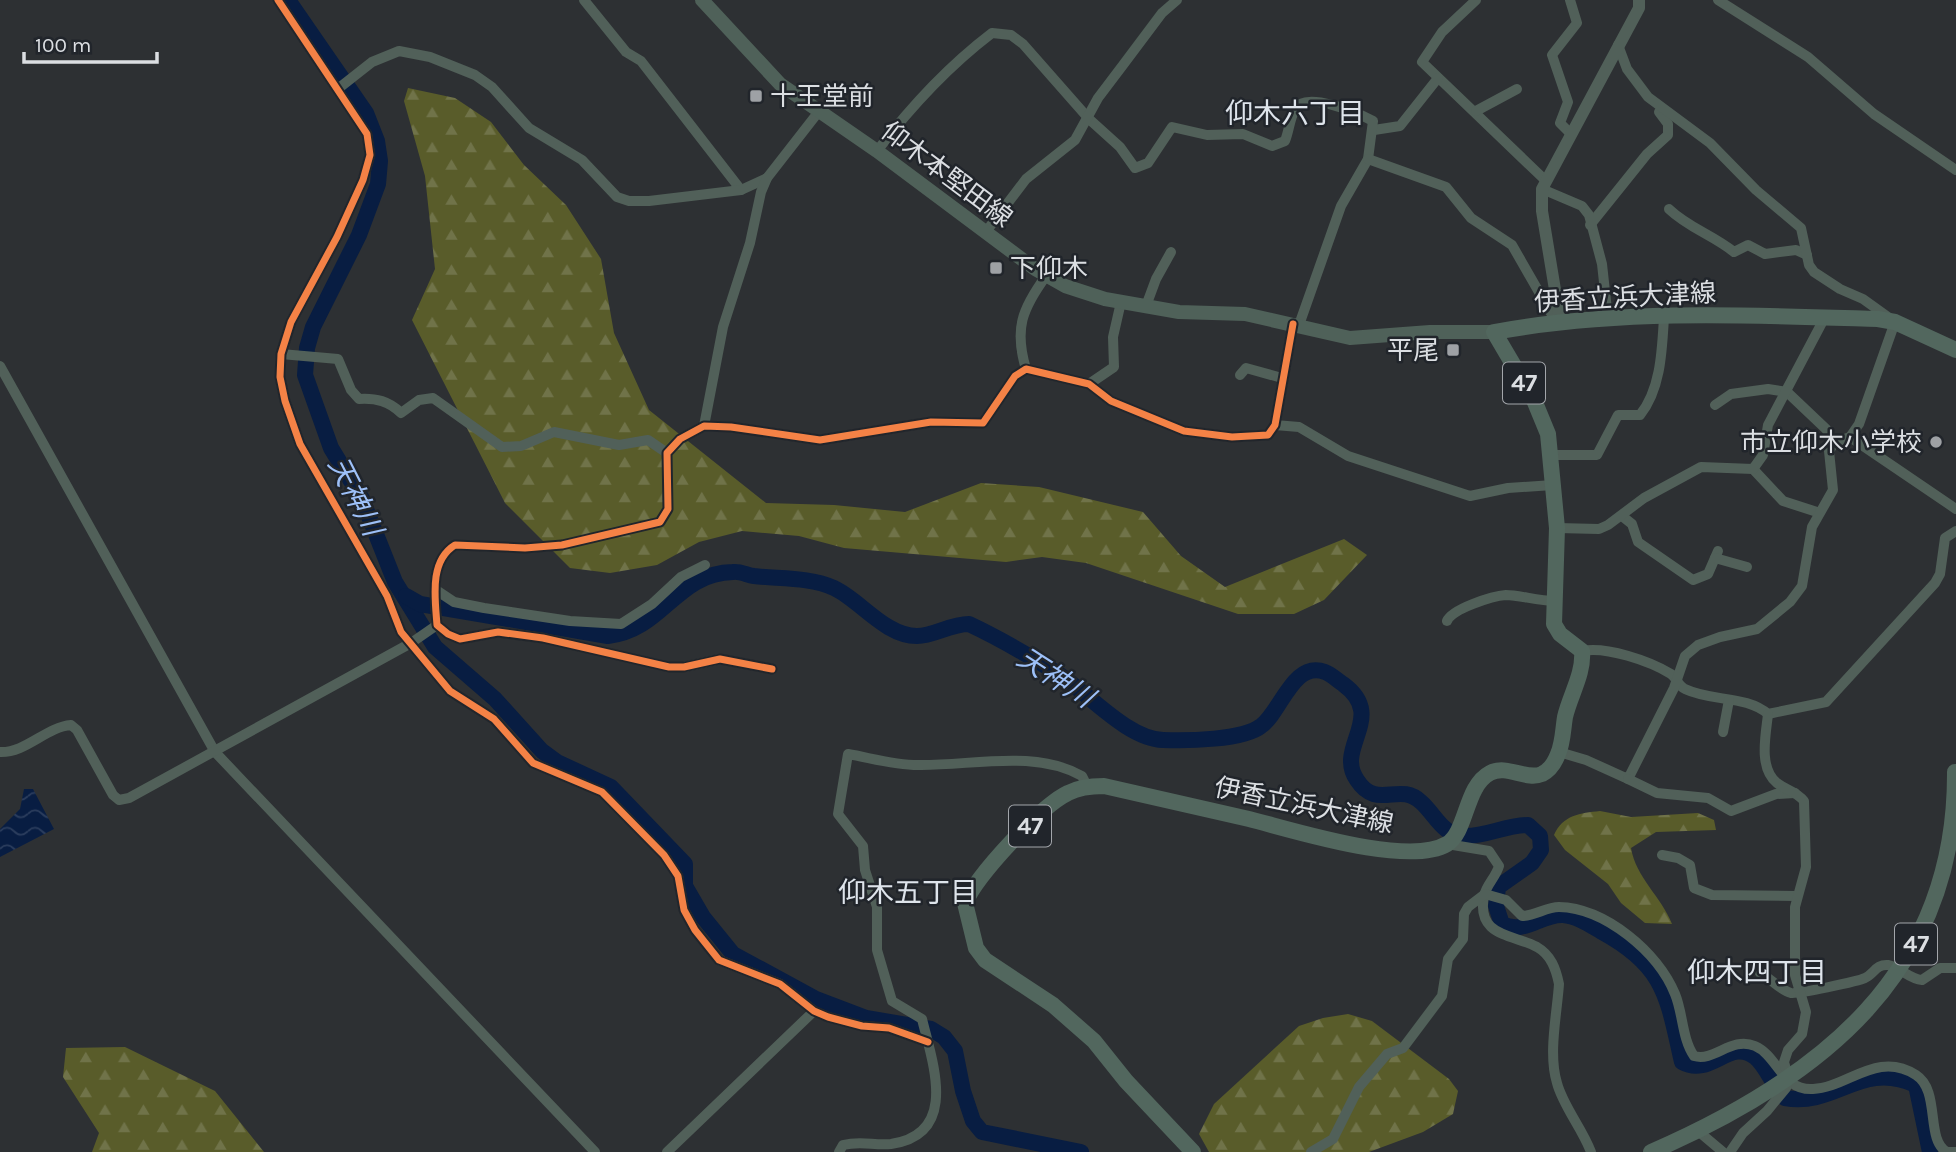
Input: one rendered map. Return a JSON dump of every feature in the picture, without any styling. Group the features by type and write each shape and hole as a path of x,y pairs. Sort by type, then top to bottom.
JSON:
{"main road":[{"name":"仰木本堅田線","path":"702,0 780,84 877,151 985,233 1065,286 1121,302 1179,312 1245,314 1350,338 1494,331"},
{"name":"伊香立浜大津線","path":"1494,331 1558,320 1825,317 1895,322 1956,350"},
{"name":"47","path":"1494,331 1538,409 1548,434 1557,528 1556,629 1582,651"},
{"path":"1450,841 1484,777 1503,769 1542,774 1551,767 1559,752 1566,716 1583,664 1582,651"},
{"name":"47","path":"1651,1152 1698,1131 1790,1080 1841,1039 1871,1010 1902,972 1922,933 1946,869 1954,834 1955,771"},
{"name":"伊香立浜大津線","path":"1087,786 1104,786 1345,843 1419,851 1450,841"},
{"name":"47","path":"1087,786 1068,793 1052,804 984,872 971,889 965,903 975,948 985,960 1053,1005 1094,1041 1126,1081 1193,1152"}],"street":[{"path":"278,0 339,88 366,134 370,155 363,180 337,237 291,322 281,354 280,377 300,444 387,596 401,632 450,691 494,719 533,763 602,792 664,855 678,876 684,910 695,930 719,960 780,984 814,1011 842,1022 889,1028 928,1042"},
{"path":"584,0 626,52 641,61 741,190"},
{"path":"985,233 1026,179 1065,151 1089,119 1098,98 1122,65 1162,13 1177,0"},
{"path":"1476,0 1428,48 1422,62 1476,111 1543,184 1581,206 1588,215 1602,264 1608,318"},
{"path":"1570,0 1577,23 1552,55 1568,102 1560,123 1570,133"},
{"path":"1558,320 1542,211 1543,184 1639,8 1639,0"},
{"path":"1718,0 1808,57 1882,121 1956,170"},
{"path":"772,669 720,659 684,667 669,667 532,636 498,632 460,639 448,635 436,624 436,570 440,559 455,545 525,548 562,545 660,522 668,509 667,453 680,439 704,426 731,427 820,440 931,422 983,422 1015,376 1026,369 1089,384 1111,401 1184,431 1208,436 1268,435 1275,425 1282,378 1296,325 1341,206 1368,159 1374,130 1373,121 1356,112 1310,100 1295,108 1289,133 1280,145 1272,146 1232,132 1206,135 1172,127 1147,163 1135,168 1120,147 1089,119 1023,44 1011,35 992,33 959,58 936,86 904,115 877,151"},
{"path":"1618,45 1638,86 1655,103 1710,143 1756,190 1801,228 1814,272 1840,289 1863,299 1895,322 1859,424 1850,437 1834,443 1829,451 1833,490 1818,512 1805,557 1802,586 1790,602 1757,629 1720,637 1690,650 1628,779"},
{"path":"339,88 372,62 399,51 430,57 475,75 492,87 529,128 582,160 617,197 649,201 741,190 767,178"},
{"path":"1374,130 1400,126 1438,78"},
{"path":"1476,111 1517,89"},
{"path":"1590,225 1647,154 1668,135 1668,124 1654,107 1655,103"},
{"path":"704,426 723,327 767,178 820,110"},
{"path":"1368,159 1447,187 1471,218 1511,245 1558,320"},
{"path":"1669,209 1686,225 1718,239 1734,252 1748,245 1765,254 1796,250 1807,255"},
{"path":"1146,306 1156,279 1171,253"},
{"path":"1026,369 1021,353 1020,325 1027,303 1046,275"},
{"path":"1089,384 1114,367 1113,338 1121,302"},
{"path":"1550,455 1597,455 1618,415 1640,415 1646,407 1660,366 1664,317"},
{"path":"1753,469 1763,455 1768,425 1825,317"},
{"path":"281,354 338,359 351,390 359,398 375,398 393,405 401,413 419,400 433,398 502,447 521,446 554,432 619,445 648,440 667,453"},
{"path":"0,366 215,752 595,1152"},
{"path":"1240,375 1247,368 1282,378"},
{"path":"1715,405 1731,394 1768,389 1787,392 1826,429 1834,443"},
{"path":"1275,425 1299,427 1348,456 1470,496 1508,488 1553,485"},
{"path":"1850,437 1956,509"},
{"path":"1557,528 1600,529 1644,498 1701,467 1753,469 1783,501 1818,512"},
{"path":"1622,516 1632,524 1638,542 1693,580 1708,574 1717,555 1747,567"},
{"path":"1582,651 1601,649 1614,652 1663,670 1677,679 1685,689 1754,704 1768,714 1826,702 1935,583 1940,573 1945,538 1956,531"},
{"path":"437,594 454,602 484,608 570,621 621,624 652,604 681,577 705,565"},
{"path":"1447,621 1458,609 1506,595 1555,601"},
{"path":"0,752 14,750 62,725 71,725 78,730 119,800 215,752 411,643 436,624"},
{"path":"1723,732 1729,700"},
{"path":"1768,714 1765,748 1770,774 1777,783 1798,794 1804,801 1805,867 1797,896 1795,975 1806,1012 1802,1034 1788,1050 1784,1062 1790,1080"},
{"path":"1559,752 1586,760 1657,793 1708,798 1731,811 1776,794 1798,794"},
{"path":"839,1152 843,1145 859,1140 887,1144 907,1141 924,1130 935,1116 938,1101 922,1019 892,1001 877,950 877,907 865,870 863,846 853,828 838,814 848,754 917,765 982,761 1055,765 1082,776 1087,786"},
{"path":"1450,841 1489,851 1494,855 1499,866 1483,907 1492,929 1502,936 1536,947 1556,970 1559,984 1554,1069 1557,1084 1583,1129 1591,1151"},
{"path":"1662,855 1678,858 1690,865 1694,888 1712,895 1797,896"},
{"path":"1488,894 1506,900 1522,916 1558,907 1572,909 1625,933 1645,948 1666,976 1679,1004 1694,1056 1702,1058 1733,1044 1748,1044 1767,1054 1778,1072 1798,1087 1812,1090 1871,1068 1890,1068 1915,1074 1923,1082 1930,1096 1938,1142 1947,1152 1956,1152"},
{"path":"1311,1152 1334,1139 1359,1087 1387,1054 1403,1048 1442,996 1448,959 1463,939 1464,914 1468,907 1488,894"},
{"path":"1760,972 1788,993 1801,995 1834,983 1865,978 1879,966 1890,965 1912,979 1922,980 1940,968 1956,968"},
{"path":"667,1152 814,1011"},
{"path":"1730,1152 1743,1133 1779,1097 1790,1080"},
{"path":"1698,1131 1723,1152"}],"green space":[{"path":"408,88 455,98 491,122 524,165 566,205 601,259 614,333 649,410 766,503 834,505 905,512 981,483 1039,487 1143,512 1181,556 1225,587 1344,539 1367,555 1324,600 1294,614 1238,614 1086,563 1042,557 1006,562 844,548 799,536 742,531 699,542 657,565 610,573 570,568 505,503 412,320 435,269 425,176 404,101"},
{"path":"1600,811 1631,817 1698,813 1714,820 1716,830 1656,832 1631,848 1638,869 1672,924 1645,923 1621,903 1608,884 1565,850 1554,835 1567,819"},
{"path":"1348,1014 1372,1021 1449,1079 1458,1091 1453,1114 1423,1132 1369,1152 1209,1152 1199,1134 1214,1104 1299,1026"},
{"path":"125,1047 215,1091 264,1152 92,1152 99,1133 63,1077 66,1048"}],"water":[{"path":"24,789 33,789 54,829 0,857 0,829 20,809"}],"waterway":[{"path":"288,0 366,113 377,141 380,161 378,184 359,235 313,327 307,348 305,375 331,448 362,499 395,582 435,647 495,699 542,751 557,762 611,787 685,864 685,886 703,917 733,954 816,999 866,1018 931,1029 944,1037 955,1051 963,1091 973,1121 982,1132 1081,1152"},
{"name":"天神川","path":"406,596 420,604 608,636 627,632 643,624 683,591 714,575 736,572 815,582 834,588 884,624 905,634 917,636 969,624 1057,673 1135,732 1163,740 1214,739 1253,731 1268,719 1288,689 1304,673 1314,670 1325,672 1356,696 1361,708 1361,720 1351,756 1357,780 1365,789 1372,794 1413,796 1445,829 1458,835 1474,836 1528,825 1540,836 1541,850 1532,863 1498,887 1496,906 1502,924 1510,927 1525,926 1563,915 1578,919 1623,945 1651,971 1660,986 1672,1019 1682,1062 1692,1066 1702,1065 1729,1054 1746,1052 1759,1061 1785,1098 1820,1096 1864,1080 1879,1078 1896,1079 1916,1085 1930,1152"}],"cycle path":[{"path":"278,0 367,134 370,155 363,180 337,237 291,322 281,354 280,377 300,444 387,596 401,632 450,691 494,719 533,763 602,792 664,855 678,876 684,910 695,930 719,960 780,984 814,1011 828,1017 862,1026 889,1028 928,1042"},
{"path":"772,669 720,659 684,667 669,667 543,638 498,632 460,639 437,625 437,570 441,560 455,545 525,548 562,545 660,522 668,509 667,453 680,439 704,426 731,427 820,440 931,422 983,423 1015,376 1026,369 1089,384 1111,401 1184,431 1232,437 1268,435 1275,425 1293,324"}],"place":[{"name":"十王堂前","path":"756,96"},
{"name":"下仰木","path":"996,268"},
{"name":"平尾","path":"1453,350"},
{"name":"市立仰木小学校","path":"1936,442"}],"district":[{"name":"仰木六丁目","path":"1295,113"},
{"name":"仰木五丁目","path":"908,892"},
{"name":"仰木四丁目","path":"1757,972"}]}
